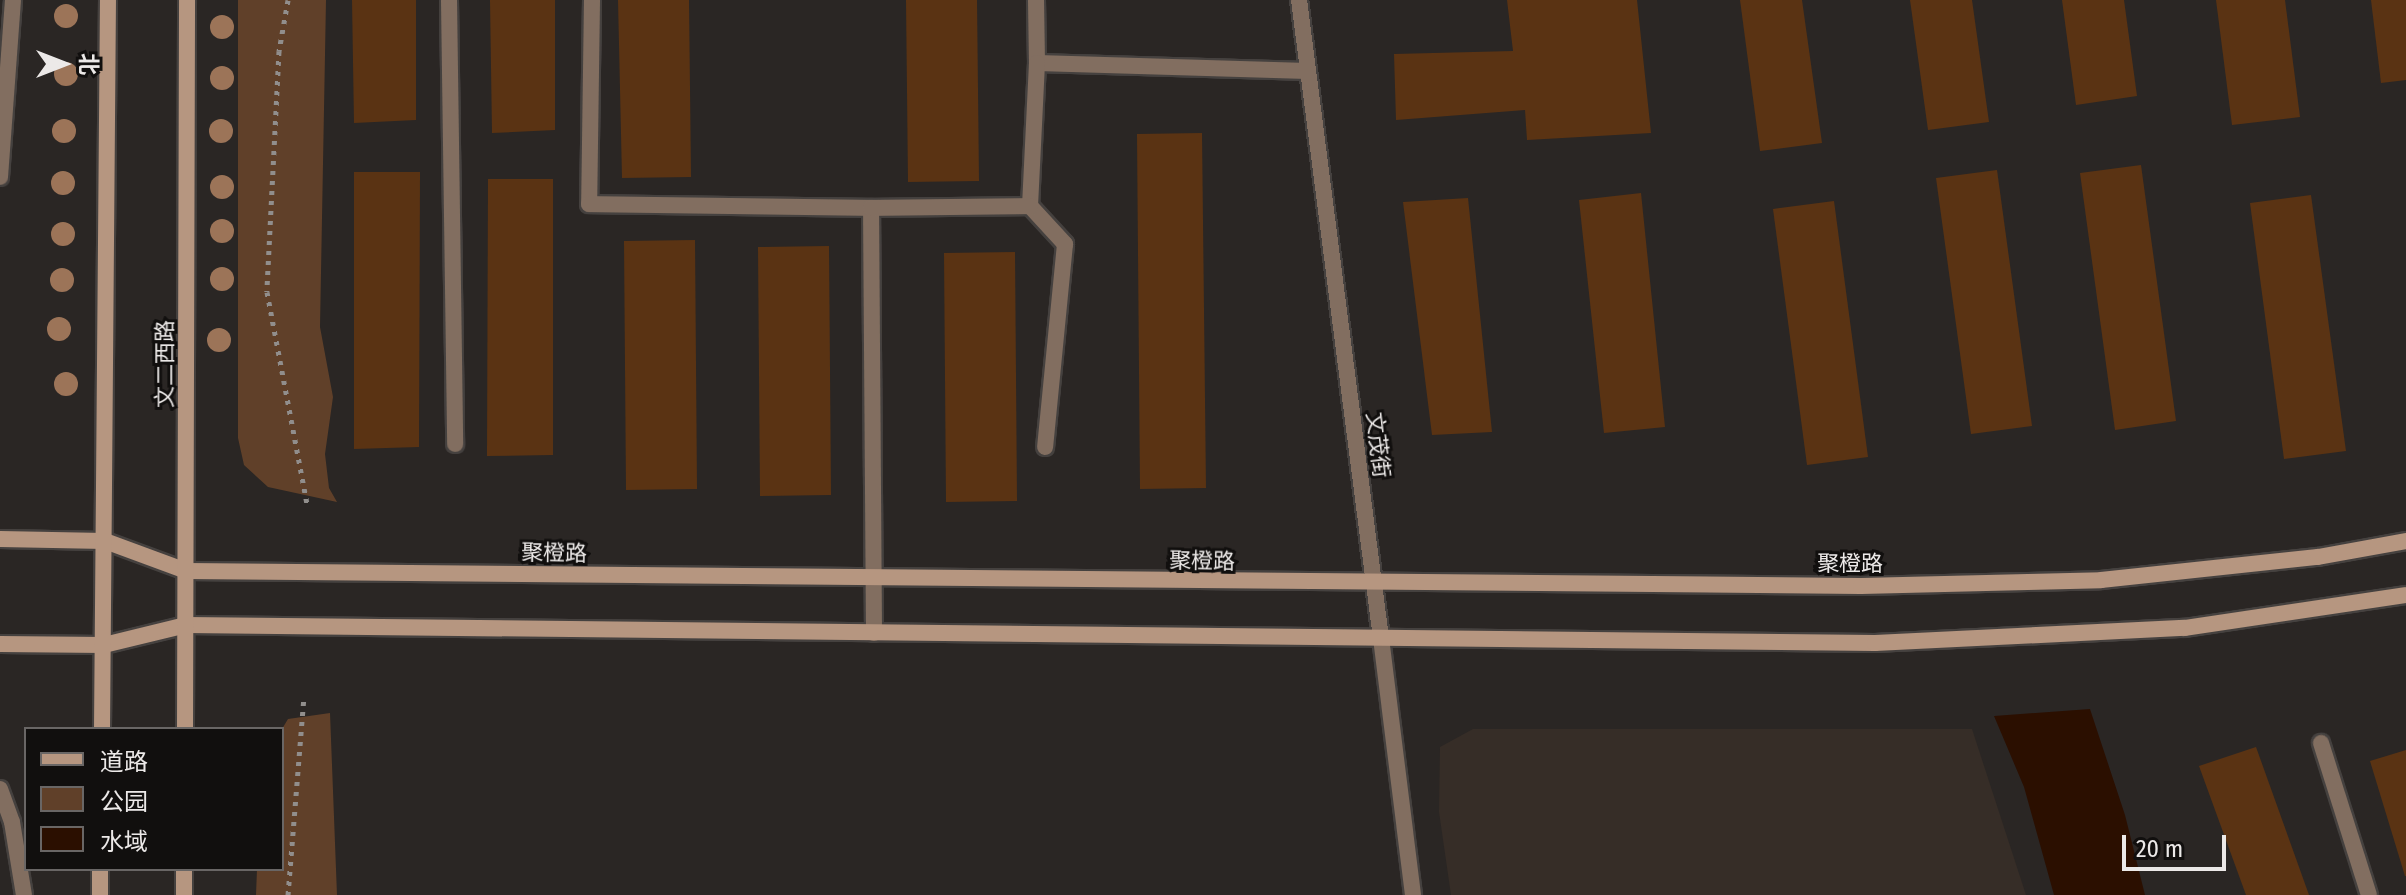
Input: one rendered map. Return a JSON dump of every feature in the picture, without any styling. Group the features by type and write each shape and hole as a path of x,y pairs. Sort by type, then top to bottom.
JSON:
{"street":[{"path":"0,177 13,0"},
{"path":"102,727 108,0"},
{"name":"文二西路","path":"185,727 187,0"},
{"path":"449,0 455,444"},
{"path":"592,0 589,204 871,208 1030,206"},
{"path":"1036,0 1037,63 1030,206 1065,244 1045,447"},
{"name":"文茂街","path":"1299,0 1413,895"},
{"path":"1037,63 1308,71"},
{"path":"871,208 874,633"},
{"name":"聚橙路","path":"0,539 105,541 186,571 1374,585 2039,583 2318,557 2406,541"},
{"path":"0,644 104,645 186,625 1381,638 2023,640 2239,622 2406,595"},
{"path":"2321,743 2369,895"},
{"path":"0,789 12,822 24,895"},
{"path":"100,871 100,895"},
{"path":"184,871 184,895"}],"path":[{"path":"288,0 279,51 267,292 307,503"},
{"path":"288,895 304,697"}],"shaded area":[{"path":"1473,729 1972,729 2026,895 1451,895 1439,812 1440,747"}],"green space":[{"path":"238,0 326,0 320,327 333,397 325,454 329,488 337,502 268,487 244,465 238,438"},
{"path":"330,713 337,895 256,895 257,871 284,871 283,727 288,719"}],"water":[{"path":"2090,709 2125,815 2145,895 2054,895 2024,787 1994,716"}],"building":[{"path":"352,0 416,0 416,120 354,123"},
{"path":"490,0 555,0 555,130 492,133"},
{"path":"618,0 689,0 691,177 622,178"},
{"path":"906,0 977,0 979,181 908,182"},
{"path":"1507,0 1637,0 1651,133 1527,140 1525,110 1396,120 1394,54 1513,51"},
{"path":"1740,0 1802,0 1822,143 1760,151"},
{"path":"1910,0 1972,0 1989,122 1928,130"},
{"path":"2062,0 2124,0 2137,96 2076,105"},
{"path":"2216,0 2285,0 2300,117 2232,125"},
{"path":"2371,0 2406,0 2406,80 2381,83"},
{"path":"1202,133 1206,488 1140,489 1137,134"},
{"path":"2141,165 2176,421 2115,430 2080,173"},
{"path":"1997,170 2032,426 1971,434 1936,178"},
{"path":"354,172 420,172 419,447 354,449"},
{"path":"488,179 553,179 553,455 487,456"},
{"path":"1641,193 1665,427 1604,433 1579,200"},
{"path":"2311,195 2346,451 2284,459 2250,203"},
{"path":"1468,198 1492,432 1432,435 1403,202"},
{"path":"1834,201 1868,457 1807,465 1773,209"},
{"path":"695,240 697,489 626,490 624,241"},
{"path":"829,246 831,495 760,496 758,247"},
{"path":"1015,252 1017,501 946,502 944,253"},
{"path":"2256,747 2309,895 2246,895 2199,766"},
{"path":"2406,750 2406,876 2405,876 2370,761"}]}
